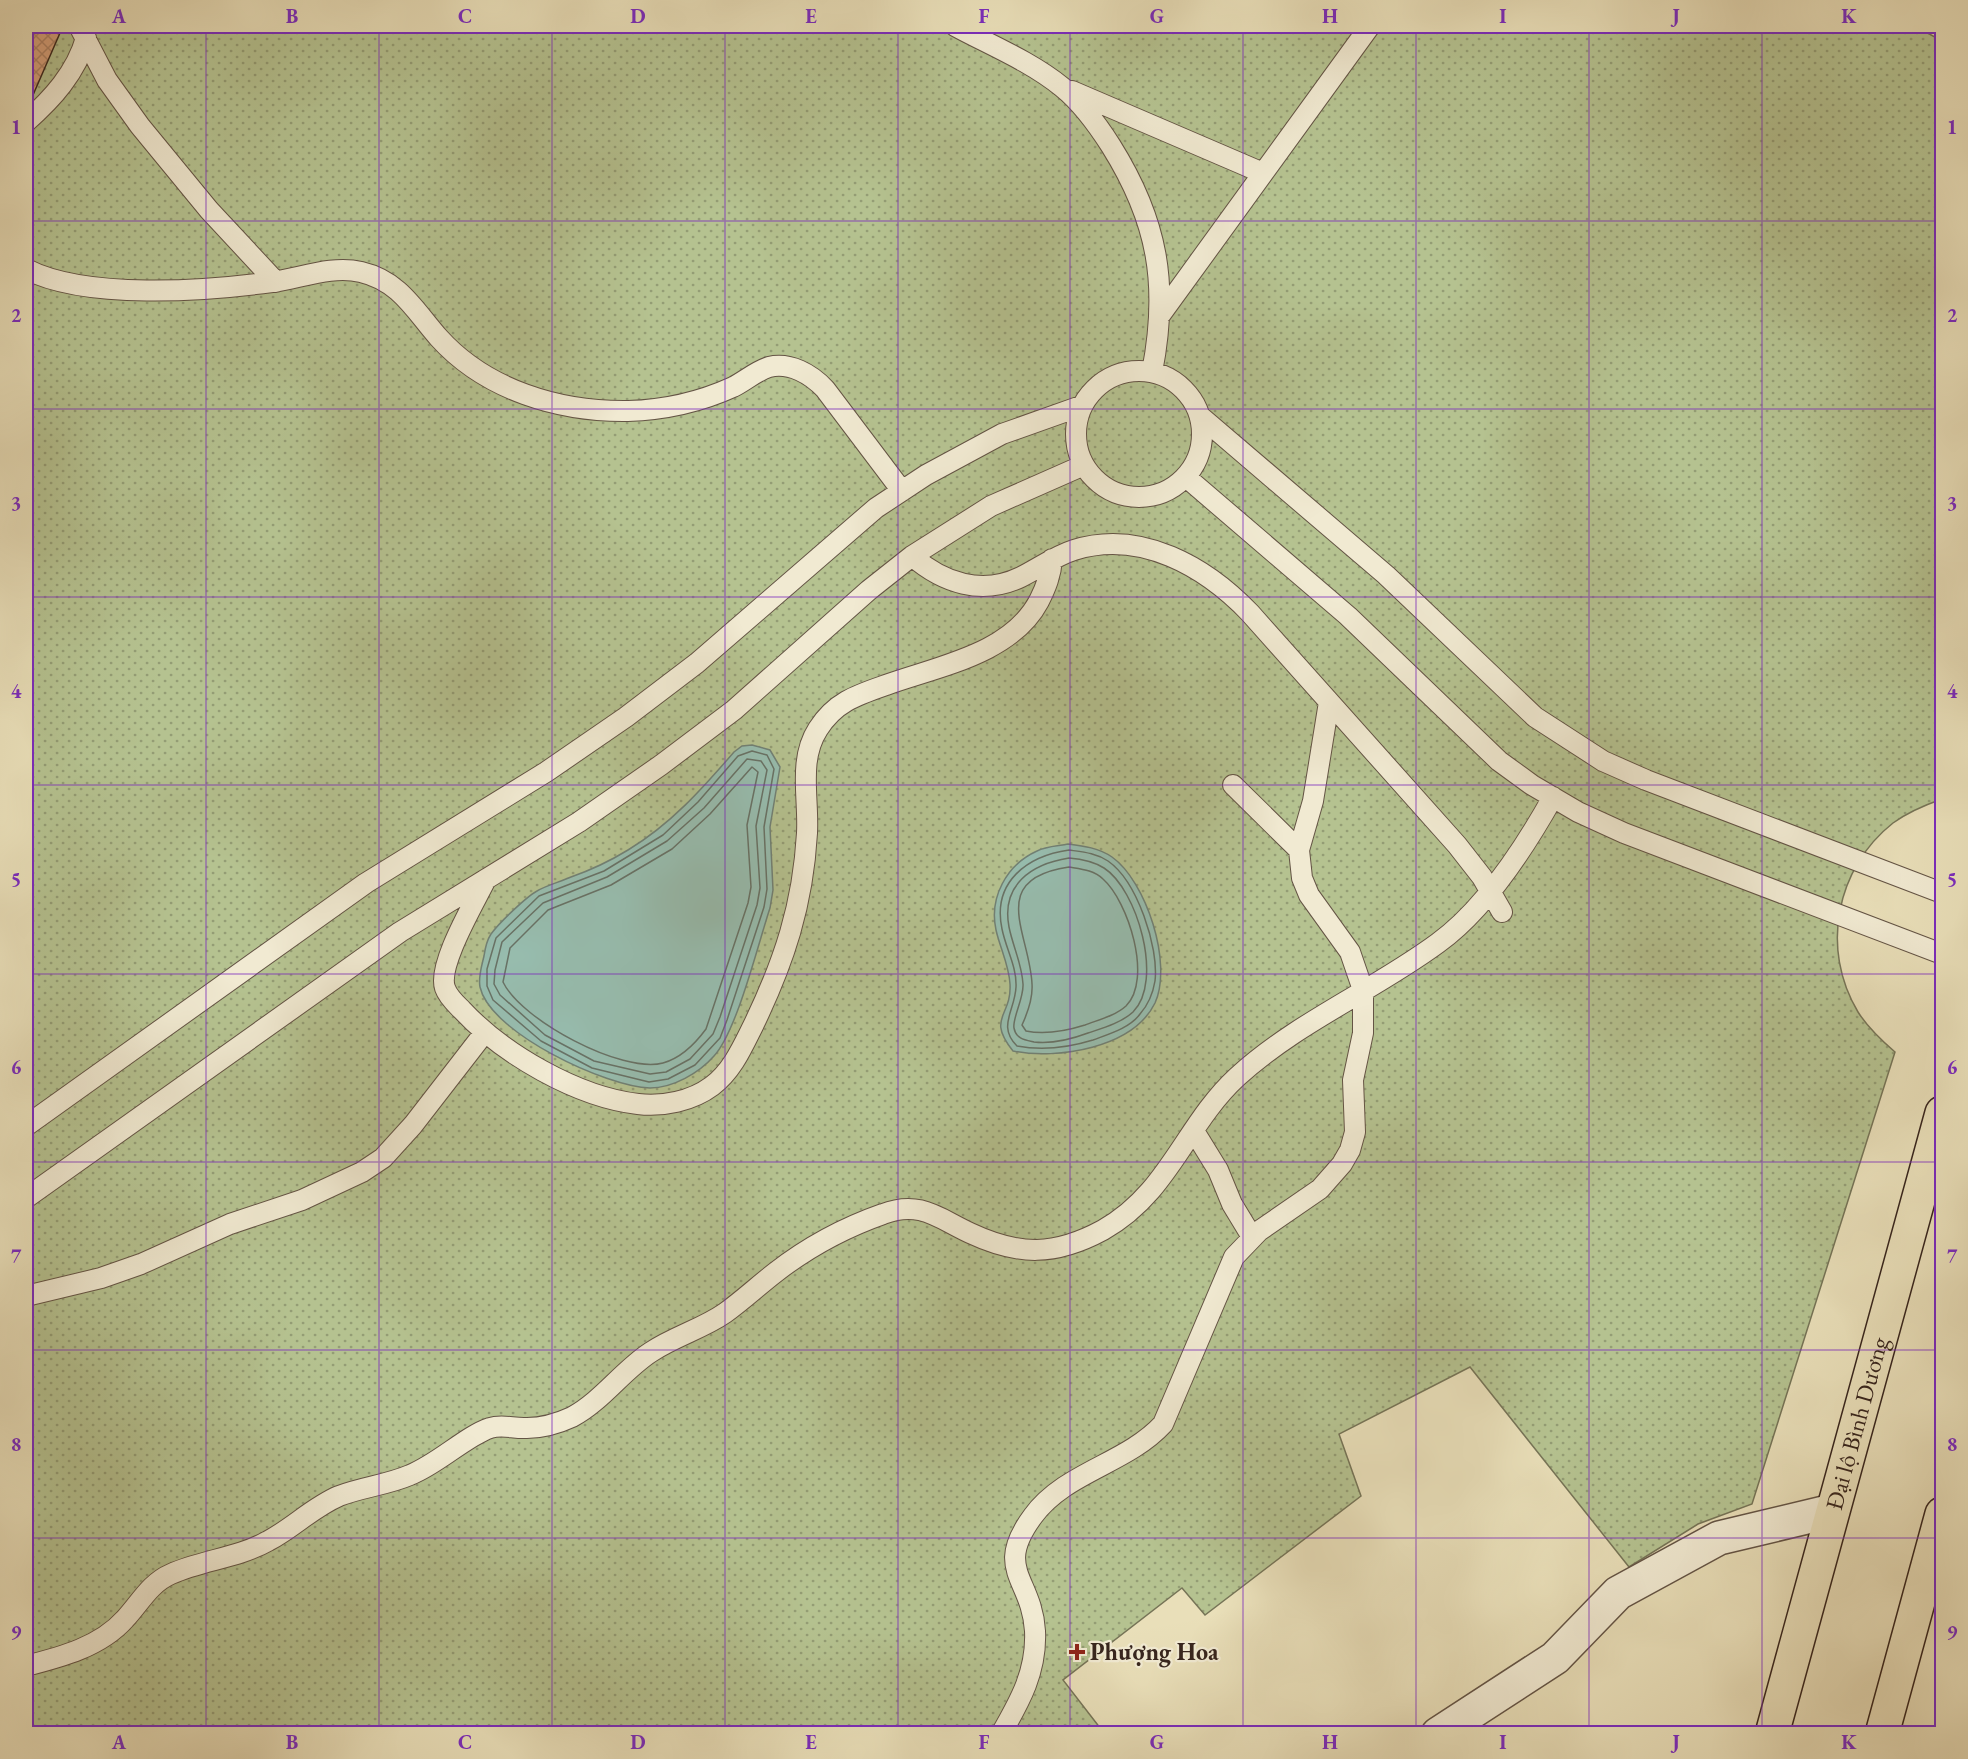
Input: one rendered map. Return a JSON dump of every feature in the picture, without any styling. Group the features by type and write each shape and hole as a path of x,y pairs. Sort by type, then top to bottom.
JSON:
{"highway":[{"name":"Đại lộ Bình Dương","path":"1772,1734 1942,1113"},
{"path":"1882,1734 1942,1514"}],"street":[{"path":"1438,1734 1555,1659 1618,1593 1719,1538 1832,1511"}],"lane":[{"path":"955,26 1061,86 1263,173"},
{"path":"1161,314 1370,26"},
{"path":"26,122 69,76 81,56 82,32"},
{"path":"82,32 107,80 140,126 209,210 276,282"},
{"path":"1061,86 1098,125 1139,195 1158,256 1161,314 1152,372"},
{"path":"26,269 76,284 171,290 229,288 341,270 360,272 379,278 410,300 438,337 458,357 480,373 529,396 591,409 627,411 664,408 700,399 734,386 768,368 797,369 817,380 825,389 902,491"},
{"path":"1200,416 1202,442 1194,467 1173,488 1140,497 1108,489 1094,479 1084,465 1075,436 1076,421 1081,406 1090,392 1119,373 1135,370 1168,377 1182,387 1200,416 1378,568 1508,693 1564,738 1603,761 1646,780 1942,893"},
{"path":"26,1126 366,883 546,772 626,717 765,606 830,546 902,491 963,454 1002,434 1081,406"},
{"path":"26,1198 400,932 579,822 734,710 869,590 912,556 991,506 1084,465"},
{"path":"1186,477 1348,616 1499,761 1553,797 1624,833 1942,954"},
{"path":"912,556 943,579 981,586 1002,584 1021,577 1052,559 1097,545 1144,547 1168,554 1196,569 1238,601 1470,860 1490,889 1502,912"},
{"path":"486,879 448,959 444,979 452,998 486,1032 530,1064 591,1091 636,1104 675,1102 712,1086 732,1066 767,997 787,950 795,920 804,862 807,822 805,773 808,752 815,733 826,716 852,696 1005,640 1030,616 1047,585 1052,559"},
{"path":"1000,1734 1023,1696 1035,1654 1035,1630 1030,1606 1013,1559 1018,1538 1042,1504 1059,1490 1142,1443 1163,1424 1209,1319 1226,1271 1234,1257 1252,1237 1320,1189 1342,1164 1350,1150 1356,1114 1353,1080 1363,1033 1363,990 1350,952 1309,895 1302,878 1299,850 1313,801 1329,702"},
{"path":"1233,785 1299,850"},
{"path":"26,1666 73,1652 99,1640 125,1619 160,1579 266,1543 327,1502 412,1474 490,1428 502,1426 528,1428 570,1418 651,1352 713,1321 781,1268 843,1232 885,1213 917,1209 947,1219 972,1234 1012,1247 1039,1252 1060,1247 1103,1229 1145,1198 1163,1178 1221,1093 1239,1075 1310,1023 1436,945 1456,928 1490,889 1533,833 1553,797"},
{"path":"26,1296 101,1278 141,1264 230,1224 302,1200 362,1172 383,1158 413,1125 486,1032"},
{"path":"1194,1131 1218,1170 1232,1204 1252,1237"}],"green space":[{"path":"26,26 1915,26 1942,41 1942,799 1899,819 1874,841 1858,863 1847,886 1840,911 1837,936 1839,962 1846,988 1866,1023 1895,1052 1752,1504 1698,1524 1629,1567 1470,1367 1339,1434 1361,1496 1205,1615 1182,1588 1063,1680 1104,1733 26,1734"}],"water":[{"path":"752,745 770,750 780,767 770,827 773,890 770,908 739,1008 723,1044 714,1056 693,1074 668,1085 650,1088 631,1085 580,1068 527,1039 505,1022 488,1005 480,987 480,971 486,945 495,929 537,891 600,865 644,840 685,805 734,752 742,746"},
{"path":"1068,844 1102,851 1112,857 1136,884 1153,924 1161,967 1160,986 1155,1003 1144,1018 1130,1031 1112,1040 1071,1052 1051,1054 1013,1051 1001,1031 1002,1017 1010,995 1010,984 996,930 995,906 1002,884 1026,857 1044,848"}],"building":[{"path":"26,26 42,26 60,33 33,95 26,91"}],"place":[{"name":"Phượng Hoa","path":"1077,1652"}]}
